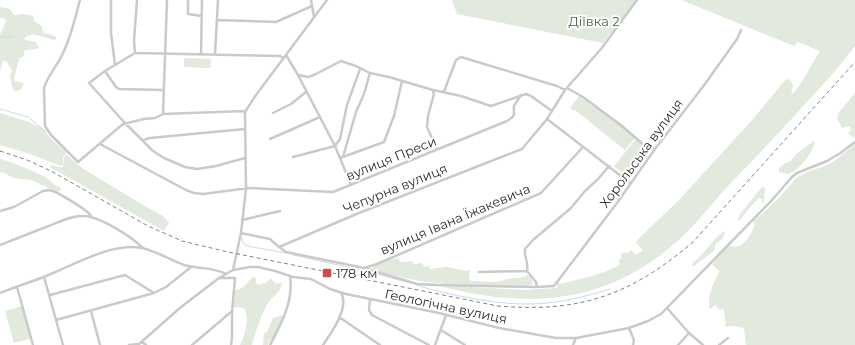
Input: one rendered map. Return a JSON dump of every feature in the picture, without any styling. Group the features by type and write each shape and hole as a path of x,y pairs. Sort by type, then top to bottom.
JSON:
{"street":[{"path":"80,0 67,46 45,83 44,93 45,126 51,135 78,162 126,123 155,118 163,114 245,111"},
{"path":"112,0 111,33 115,65"},
{"path":"135,53 134,41 137,0"},
{"path":"163,114 167,0"},
{"path":"188,0 188,14 202,16"},
{"path":"201,54 202,0"},
{"path":"215,54 218,0"},
{"path":"311,0 314,17"},
{"path":"129,345 138,345 181,307 219,278 233,270 241,233 246,189 245,111 327,0"},
{"name":"Чепурна вулиця","path":"279,247 359,213 522,149 547,119 566,89 601,49 637,0"},
{"path":"217,20 276,22 312,6"},
{"name":"Хорольська вулиця","path":"536,287 554,286 705,84 737,39 741,30"},
{"path":"245,158 207,168 191,168 159,155 126,123 90,83 105,71 135,53 285,57 298,75 342,158 351,185"},
{"path":"442,92 445,89 456,60 461,58 566,89 583,97 645,146 655,149"},
{"path":"298,75 308,77 314,75 341,60 370,73 389,76 491,106 526,94 552,111"},
{"path":"293,157 335,146 340,139 347,105 360,69"},
{"path":"105,71 119,89 164,90"},
{"path":"342,158 370,73"},
{"path":"342,158 384,142 394,116 402,81"},
{"path":"433,90 434,94 428,116 427,127 437,149"},
{"path":"273,113 291,104 306,92"},
{"name":"вулиця Преси","path":"100,144 194,193 203,194 246,189 327,193 351,185 511,119 515,112 514,106 521,95"},
{"path":"270,139 320,117"},
{"path":"547,119 630,184"},
{"path":"143,140 245,129"},
{"name":"Геологічна вулиця","path":"233,270 250,267 269,270 290,276 316,280 330,289 341,293 446,315 472,322 556,338 576,338 629,328 655,318 667,308 772,200 792,177 797,173 827,161 855,142"},
{"name":"вулиця Івана Їжакевича","path":"364,268 377,264 541,193 583,147"},
{"path":"241,233 270,239 286,252 364,268 417,284 536,287 536,282 527,271 528,268 524,249 571,208 608,166"},
{"path":"0,211 14,207 43,191 53,191 73,202 92,216 123,233 143,248"},
{"path":"242,220 280,211"},
{"path":"0,245 61,221 79,216 92,216"},
{"path":"0,293 123,247 143,248 191,267 209,269 226,274"},
{"path":"56,320 154,293 166,287 191,267"},
{"path":"479,272 527,271"},
{"path":"50,295 125,275 154,293"},
{"path":"270,345 285,314 292,286 290,276"},
{"path":"44,277 63,345"},
{"path":"219,278 235,278 231,345"},
{"path":"17,287 33,345"},
{"path":"323,345 339,317 344,301 341,293"},
{"path":"370,299 369,310 372,315 429,345"},
{"path":"667,308 689,333 703,345"},
{"path":"91,310 100,345"},
{"path":"192,345 232,312"},
{"path":"435,345 446,315"},
{"path":"339,317 380,345"},
{"path":"629,328 634,340 633,345"},
{"path":"441,330 465,345"},
{"path":"678,345 689,333"},
{"path":"573,345 576,338"},
{"path":"719,345 728,338"},
{"path":"372,345 374,341"},
{"path":"142,342 146,345"}],"green space":[{"name":"Діївка 2","path":"452,0 636,0 603,43 457,14"},
{"path":"681,0 855,0 855,46 823,85 689,230 656,258 628,275 600,288 570,295 540,299 509,298 477,294 443,287 452,286 525,290 557,288 558,282 559,284 590,276 620,265 619,260 622,258 620,255 624,252 627,253 631,250 636,255 643,250 636,243 639,238 678,201 753,119 786,79 790,80 793,85 791,95 795,91 803,81 820,51 798,42 794,46"},
{"path":"0,7 10,9 14,15 23,14 33,16 35,22 42,26 43,33 56,37 54,40 32,34 24,38 26,40 36,42 39,47 37,49 25,50 23,57 19,59 14,81 24,83 21,89 17,91 13,90 10,76 12,70 6,61 3,61 0,71 0,35 6,21 5,19 0,18"},
{"path":"184,58 211,59 210,68 184,67"},
{"path":"855,93 855,136 853,137 848,134 851,129 850,126 842,128 837,118 838,113"},
{"path":"579,96 622,126 635,138 625,150 575,110 574,111 570,108"},
{"path":"0,113 29,122 42,128 52,140 66,152 63,158 63,165 61,166 27,153 0,145"},
{"path":"636,139 648,149 627,176 614,166"},
{"path":"814,141 815,142 808,157 797,169 788,174 779,172 779,168 791,161 796,154"},
{"path":"855,144 855,345 746,345 744,328 734,326 726,327 723,309 720,310 715,305 711,309 709,308 710,292 719,271 712,264 729,245 734,247 746,241 754,228 755,224 753,222 779,198 796,178 833,162"},
{"path":"66,154 82,168 163,216 169,223 164,231 50,167 52,165 63,167"},
{"path":"0,159 45,177 60,187 61,191 50,189 35,181 14,178 0,172"},
{"path":"762,187 765,188 764,203 762,203 762,199 759,198 740,220 737,221 740,214"},
{"path":"726,231 722,239 715,245 715,250 692,266 693,262 718,236"},
{"path":"399,258 400,262 412,261 414,264 422,263 424,267 429,266 430,269 447,267 467,271 470,270 469,279 471,281 496,282 511,278 520,278 527,275 530,276 533,283 522,286 445,284 419,281 387,274 374,270 372,267 388,260"},
{"path":"255,276 257,285 266,283 271,278 276,284 282,282 278,292 266,306 252,345 240,345 244,337 247,316 244,308 233,307 234,290 244,287"},
{"path":"23,306 30,339 14,343 5,311"},
{"path":"284,315 273,338 269,341 268,345 263,345 264,333 267,332 273,318"}],"waterway":[{"path":"0,37 13,37"},
{"path":"0,109 28,117 46,132"},
{"path":"242,238 243,243 247,246 286,253"},
{"path":"293,255 370,272 410,283"},
{"path":"417,285 458,296 517,304 563,301 610,289"}],"railway":[{"path":"0,151 27,160 51,171 148,226 182,241 228,252 498,306 554,306 579,303 626,287 648,275 693,242 855,62"}],"place":[{"name":"178 км","path":"327,273"}]}
